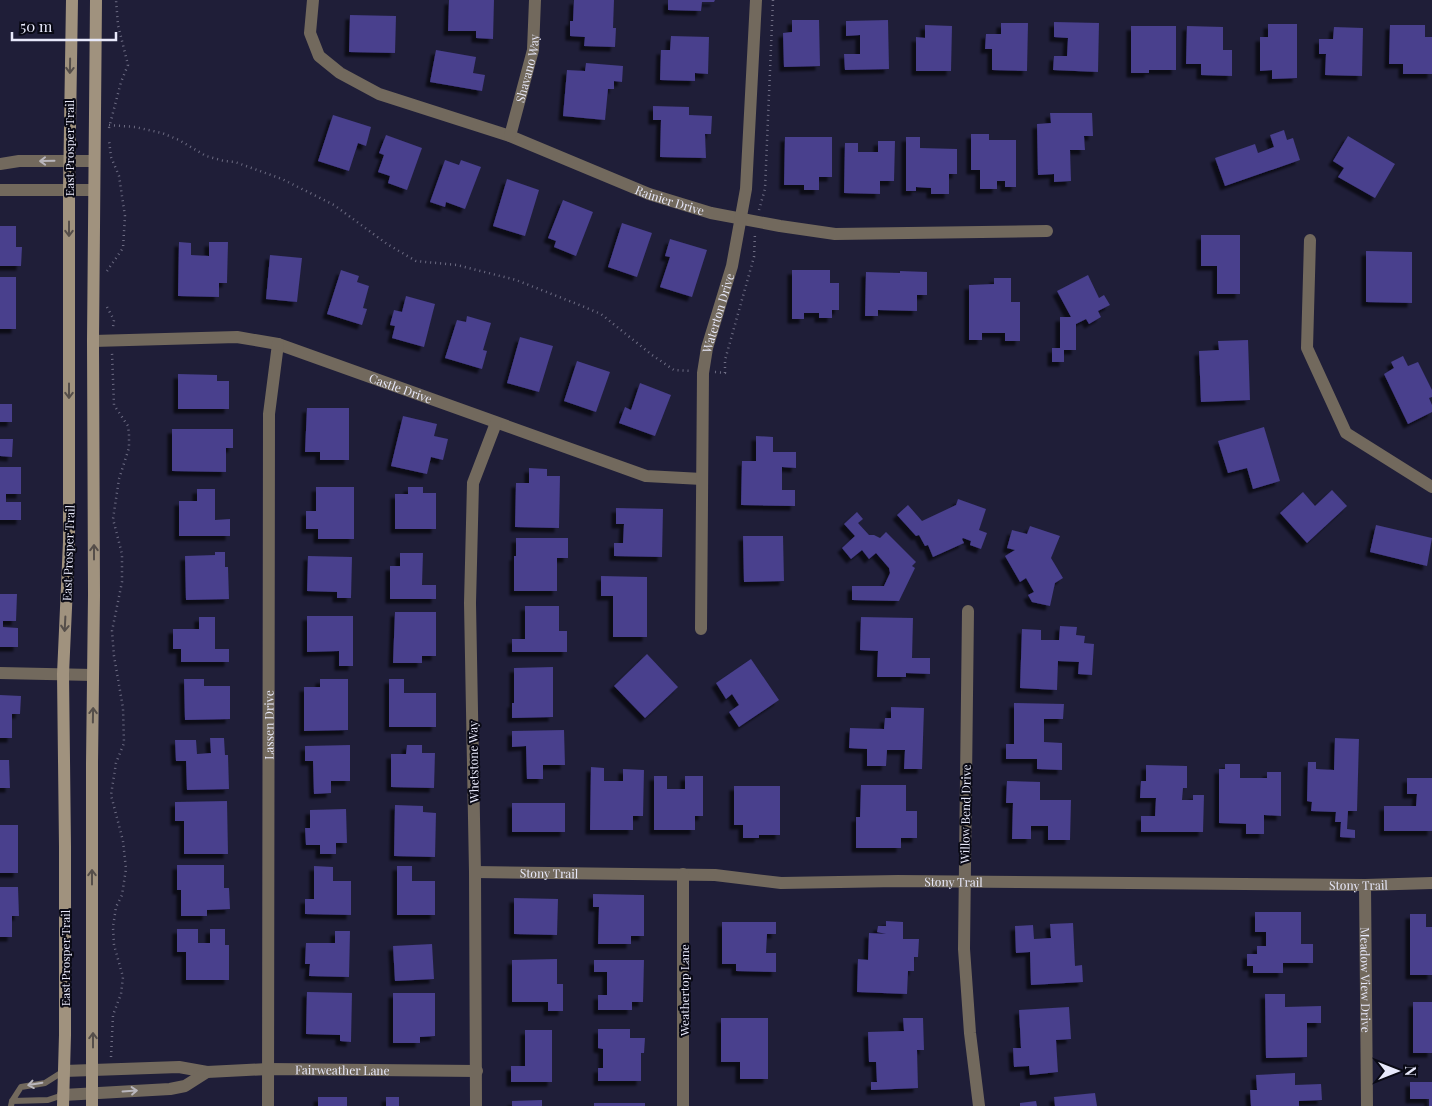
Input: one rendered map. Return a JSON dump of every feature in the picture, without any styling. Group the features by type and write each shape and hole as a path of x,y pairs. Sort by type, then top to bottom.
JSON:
{"main road":[{"name":"East Prosper Trail","path":"63,1100 65,846 62,674 69,542 69,190 72,0"},
{"name":"East Prosper Trail","path":"92,1100 92,340 96,0"}],"street":[{"name":"Rainier Drive","path":"313,0 310,32 319,56 340,73 379,94 510,136 650,194 711,213 835,234 1047,231"},
{"name":"Shavano Way","path":"510,136 533,50 535,0"},
{"name":"Waterton Drive","path":"701,629 703,372 707,348 732,266 742,219 746,188 756,0"},
{"path":"0,164 19,161 94,161"},
{"path":"0,190 94,190"},
{"path":"1310,240 1307,348 1346,433 1432,487"},
{"name":"Castle Drive","path":"92,340 237,337 278,344 646,476 702,478"},
{"name":"Lassen Drive","path":"268,1106 270,414 278,344"},
{"name":"Whetstone Way","path":"476,1106 476,872 470,603 473,483 496,423"},
{"name":"Willow Bend Drive","path":"968,610 964,949 970,1033 979,1106"},
{"path":"0,673 93,675"},
{"name":"Stony Trail","path":"476,872 715,875 781,883 898,881 965,883 1432,884"},
{"name":"Weathertop Lane","path":"683,874 684,1106"},
{"name":"Meadow View Drive","path":"1365,885 1366,1106"},
{"name":"Fairweather Lane","path":"64,1071 179,1067 207,1072 268,1069 477,1071"},
{"name":"Fairweather Lane","path":"63,1100 92,1100 170,1089 185,1086 207,1072"}],"lane":[{"path":"12,1104 22,1087 45,1082 64,1071"},
{"path":"12,1104 63,1100"}],"path":[{"path":"105,274 123,248 125,216 119,176 111,157 108,134 121,82 128,66 118,25 116,0"},
{"path":"109,125 136,127 162,133 179,140 206,156 235,162 282,179 334,205 387,244 416,261 458,265 516,280 601,314 674,370 725,373 725,360 754,257 757,222 765,188 773,0"},
{"path":"105,304 114,320 112,365 114,405 128,426 130,434 129,448 119,479 113,519 122,554 122,582 112,632 114,656 124,708 124,743 116,763 112,796 124,841 126,869 122,894 116,907 113,927 114,945 123,977 121,994 113,1015 111,1069"}],"building":[{"path":"449,0 494,0 493,39 476,38 476,31 448,31"},
{"path":"574,0 614,0 613,28 616,28 615,47 584,46 585,37 570,36 570,21 573,21"},
{"path":"668,0 715,0 714,2 702,2 701,11 668,10"},
{"path":"350,15 396,16 395,53 349,52"},
{"path":"792,20 819,20 820,66 784,67 783,33 792,32"},
{"path":"888,20 889,69 845,70 844,54 860,54 860,35 846,36 846,21"},
{"path":"1054,22 1099,23 1098,72 1053,70 1054,56 1067,56 1068,38 1054,37"},
{"path":"1001,23 1028,23 1027,71 992,70 992,49 985,49 986,34 1001,34"},
{"path":"1268,24 1297,24 1297,78 1272,79 1272,70 1260,71 1260,37 1268,37"},
{"path":"925,25 952,26 951,71 916,71 916,37 925,38"},
{"path":"1390,25 1425,25 1425,37 1432,37 1432,74 1403,74 1403,64 1389,64"},
{"path":"1131,26 1176,26 1176,70 1149,70 1149,73 1131,73"},
{"path":"1187,26 1223,27 1223,50 1232,50 1232,76 1201,75 1201,64 1186,64"},
{"path":"1334,27 1363,28 1362,76 1325,75 1326,54 1319,54 1319,39 1333,39"},
{"path":"671,36 709,37 708,74 695,73 695,81 660,80 661,50 670,50"},
{"path":"436,50 476,57 473,73 485,75 482,91 430,82"},
{"path":"586,63 623,66 622,82 614,81 614,89 608,89 605,120 563,116 567,70 585,71"},
{"path":"653,106 689,107 689,115 712,116 711,134 705,134 706,158 660,157 661,120 653,120"},
{"path":"1050,113 1092,113 1093,136 1084,136 1085,150 1070,150 1071,181 1054,182 1054,174 1038,175 1037,124 1051,123"},
{"path":"333,115 371,127 366,146 358,143 349,171 318,161"},
{"path":"1284,130 1287,140 1293,138 1300,160 1225,186 1215,158 1255,144 1258,153 1274,147 1270,135"},
{"path":"971,134 989,134 989,140 1016,140 1016,187 1005,187 1005,181 997,181 997,189 980,189 980,170 971,170"},
{"path":"386,135 422,148 407,190 388,183 390,176 378,172 384,155 379,153"},
{"path":"1348,136 1395,164 1375,198 1338,177 1344,168 1333,161"},
{"path":"785,137 832,137 832,177 819,177 819,190 804,190 804,185 784,185"},
{"path":"906,137 920,137 920,148 957,149 957,174 949,174 949,194 931,194 931,188 916,187 916,191 906,191"},
{"path":"878,141 895,141 894,181 880,181 880,194 844,193 845,143 858,143 858,152 878,152"},
{"path":"445,160 459,165 461,160 481,167 465,209 446,202 445,207 430,202"},
{"path":"507,179 539,190 525,236 493,226"},
{"path":"563,200 593,212 576,256 554,247 556,241 548,238"},
{"path":"622,223 652,233 637,277 608,267"},
{"path":"0,226 16,226 16,247 22,247 21,266 0,266"},
{"path":"1201,235 1240,235 1240,294 1217,294 1217,266 1201,266"},
{"path":"670,239 707,250 692,297 660,287 670,257 665,256"},
{"path":"179,242 191,243 191,255 209,256 209,242 228,242 227,283 219,283 219,297 178,296"},
{"path":"1366,251 1412,252 1412,303 1366,302"},
{"path":"270,255 302,258 297,302 266,299"},
{"path":"341,270 359,276 357,282 369,286 363,308 367,309 362,325 327,314"},
{"path":"792,270 830,270 830,283 839,283 839,310 832,310 832,318 819,318 819,313 804,313 804,319 792,319"},
{"path":"900,271 927,272 927,295 917,295 917,311 878,310 878,316 865,316 866,272 900,273"},
{"path":"1088,275 1099,298 1104,295 1110,305 1098,311 1101,317 1089,324 1086,319 1076,324 1076,350 1064,350 1064,362 1052,362 1052,348 1060,348 1060,317 1071,317 1057,291"},
{"path":"0,277 16,277 16,329 0,329"},
{"path":"994,278 1011,278 1011,302 1020,302 1020,341 1005,341 1005,333 982,333 982,340 969,340 969,285 994,284"},
{"path":"406,296 435,304 424,347 392,338 395,326 390,325 394,310 402,312"},
{"path":"467,316 491,323 483,350 487,351 482,369 445,358 457,320 466,322"},
{"path":"520,337 553,346 539,392 507,383"},
{"path":"1248,340 1250,400 1201,402 1199,351 1219,350 1218,341"},
{"path":"1403,356 1408,366 1418,362 1432,390 1432,397 1429,398 1432,412 1408,424 1384,374 1394,368 1391,362"},
{"path":"577,361 610,372 596,412 564,401"},
{"path":"178,374 217,375 217,381 229,381 229,409 178,409"},
{"path":"640,383 671,395 655,436 619,423 625,407 631,410"},
{"path":"0,404 12,404 12,422 0,422"},
{"path":"307,408 349,408 349,460 320,460 320,452 305,452"},
{"path":"403,416 437,424 434,436 448,439 443,460 431,457 427,474 391,466"},
{"path":"1264,427 1280,481 1253,489 1247,468 1228,473 1218,441"},
{"path":"172,429 233,429 233,448 226,448 226,472 172,471"},
{"path":"756,436 773,437 773,452 796,452 796,468 782,467 782,490 795,490 795,506 741,505 742,461 756,461"},
{"path":"0,439 13,439 12,457 0,456"},
{"path":"0,467 21,467 21,494 6,494 6,502 21,502 21,520 0,520"},
{"path":"529,468 547,469 547,476 560,476 559,528 515,527 516,483 529,483"},
{"path":"316,487 354,487 354,539 318,539 318,529 306,529 306,511 316,511"},
{"path":"408,487 423,487 423,493 436,493 436,529 395,529 395,494 408,494"},
{"path":"197,489 215,489 215,520 230,519 230,536 179,536 179,501 197,501"},
{"path":"1332,490 1347,506 1307,543 1280,513 1303,492 1315,506"},
{"path":"958,499 986,509 979,530 987,533 981,549 970,545 971,541 963,538 964,543 933,557 928,545 925,546 919,535 916,536 897,515 908,505 922,521 956,505"},
{"path":"616,508 663,509 662,557 614,556 614,543 623,543 624,524 616,524"},
{"path":"857,512 863,519 858,523 869,535 880,538 886,532 916,562 912,566 915,568 899,601 852,600 852,586 884,586 890,573 889,568 876,553 869,559 862,550 851,559 842,548 855,536 844,524"},
{"path":"1376,525 1432,538 1427,566 1370,552"},
{"path":"1030,526 1060,536 1051,558 1063,578 1055,583 1050,606 1032,602 1028,595 1034,592 1026,578 1020,582 1005,556 1015,550 1007,548 1012,530 1027,534"},
{"path":"743,536 783,536 784,581 744,582"},
{"path":"516,538 568,538 568,558 557,558 557,591 514,591"},
{"path":"215,552 225,552 225,567 228,567 229,599 186,600 185,556 215,555"},
{"path":"400,553 423,553 422,585 436,585 436,599 390,599 390,566 400,566"},
{"path":"308,556 352,557 351,598 337,598 337,592 307,591"},
{"path":"601,576 647,577 647,637 613,637 613,596 601,596"},
{"path":"0,594 17,594 16,621 3,621 3,627 18,628 18,647 0,647"},
{"path":"525,606 559,606 559,631 567,631 567,652 512,652 512,639 525,639"},
{"path":"395,612 436,612 436,656 422,656 422,663 393,663"},
{"path":"307,616 353,616 353,666 339,666 339,651 307,652"},
{"path":"199,617 215,617 215,649 229,649 229,662 181,662 181,649 173,649 173,629 199,629"},
{"path":"861,617 913,618 912,658 930,658 930,674 906,673 906,677 877,677 878,651 860,650"},
{"path":"1060,626 1077,627 1076,635 1085,636 1084,643 1094,644 1092,675 1078,674 1079,662 1058,661 1057,690 1020,688 1022,629 1041,630 1041,640 1059,640"},
{"path":"647,654 678,687 645,718 614,686"},
{"path":"751,659 779,700 739,727 729,712 739,705 732,694 726,699 716,683"},
{"path":"553,667 553,717 512,718 514,668"},
{"path":"184,679 204,679 204,686 230,686 230,719 185,720"},
{"path":"320,679 348,679 348,730 304,731 304,687 320,687"},
{"path":"389,679 404,679 404,693 436,693 436,727 389,727"},
{"path":"0,695 21,696 20,714 12,714 12,738 0,738"},
{"path":"1014,703 1064,704 1063,719 1044,719 1044,742 1062,743 1062,770 1037,769 1037,759 1006,759 1006,744 1014,744"},
{"path":"891,707 924,708 922,769 904,769 905,750 887,750 886,766 867,766 867,749 849,748 850,728 884,729 885,718 891,718"},
{"path":"564,730 565,765 543,765 543,779 527,779 526,746 512,747 512,731"},
{"path":"210,738 224,738 225,755 228,755 229,789 187,790 186,761 176,761 175,740 196,740 197,754 211,753"},
{"path":"1335,738 1359,739 1357,811 1348,811 1347,829 1355,830 1355,838 1340,837 1341,822 1335,822 1336,812 1311,811 1312,802 1307,801 1308,762 1316,762 1316,769 1334,770"},
{"path":"350,745 350,781 331,781 331,793 314,794 313,761 305,761 305,746"},
{"path":"407,745 422,745 422,753 435,753 434,788 391,787 391,754 406,754"},
{"path":"0,760 9,760 10,788 0,788"},
{"path":"1225,764 1240,764 1240,778 1267,778 1267,772 1281,772 1281,816 1264,815 1264,834 1246,834 1246,824 1219,823 1219,769 1225,769"},
{"path":"1146,765 1187,766 1187,788 1183,788 1182,800 1193,800 1193,795 1204,795 1203,832 1141,832 1141,816 1155,816 1156,798 1140,798 1141,781 1146,781"},
{"path":"591,767 604,768 604,781 623,781 623,769 644,770 643,816 633,816 633,830 590,830"},
{"path":"654,776 667,776 667,789 685,789 685,776 703,776 703,816 695,816 695,830 654,830"},
{"path":"1407,778 1432,778 1432,831 1384,831 1384,806 1416,806 1417,794 1407,794"},
{"path":"1007,781 1040,782 1040,800 1071,800 1070,840 1048,840 1048,826 1031,826 1031,839 1012,839 1013,803 1006,803"},
{"path":"861,785 906,785 906,811 917,811 917,838 901,838 901,848 856,848 856,817 860,817"},
{"path":"734,786 780,786 780,835 759,835 759,838 743,838 743,825 734,825"},
{"path":"227,801 228,854 184,854 184,821 175,821 175,802"},
{"path":"512,803 565,803 565,832 512,832"},
{"path":"395,805 423,806 423,812 436,813 435,857 394,856"},
{"path":"346,809 347,843 336,843 336,854 320,854 320,845 306,845 305,828 310,828 310,810"},
{"path":"0,825 18,825 18,873 0,873"},
{"path":"177,865 224,865 224,888 229,888 230,909 207,910 207,916 181,916 181,890 177,890"},
{"path":"314,866 333,867 333,881 351,881 351,915 305,914 305,899 314,899"},
{"path":"397,866 412,866 412,881 435,881 435,915 397,915"},
{"path":"0,887 18,887 19,916 12,916 12,937 0,937"},
{"path":"593,894 644,895 644,936 631,936 631,944 598,944 599,907 593,907"},
{"path":"514,898 558,899 557,935 514,934"},
{"path":"1255,912 1301,912 1301,944 1313,944 1313,963 1283,963 1283,973 1253,973 1253,966 1247,966 1247,954 1257,954 1257,946 1266,946 1266,932 1255,932"},
{"path":"1410,914 1426,914 1426,927 1432,927 1432,975 1410,975"},
{"path":"886,921 903,922 903,939 919,939 918,957 914,957 914,971 908,971 907,994 857,992 858,959 868,960 869,933 886,934 877,932 878,926 886,926"},
{"path":"722,922 776,922 776,934 767,934 766,953 776,953 776,972 736,971 736,964 722,964"},
{"path":"1073,923 1075,966 1082,965 1083,982 1031,985 1030,952 1016,953 1015,926 1033,925 1034,939 1051,938 1050,924"},
{"path":"177,929 198,929 198,943 210,943 210,929 225,929 225,945 229,945 229,980 186,980 186,952 177,952"},
{"path":"335,931 350,931 349,977 309,976 310,964 305,964 306,943 335,943"},
{"path":"432,944 434,979 395,981 393,946"},
{"path":"557,959 557,984 563,984 563,1011 548,1011 548,1002 512,1002 512,960"},
{"path":"594,960 644,960 643,1002 632,1002 632,1010 598,1010 598,995 607,995 607,972 594,972"},
{"path":"307,992 352,993 351,1042 340,1041 340,1035 306,1034"},
{"path":"393,993 435,993 435,1036 420,1037 420,1043 393,1043"},
{"path":"1265,994 1285,994 1285,1007 1321,1006 1321,1023 1307,1023 1307,1057 1266,1058"},
{"path":"1413,1002 1432,1002 1432,1053 1413,1053"},
{"path":"1069,1007 1071,1039 1056,1040 1058,1072 1030,1075 1029,1066 1014,1067 1013,1048 1021,1048 1019,1010"},
{"path":"721,1018 768,1018 768,1079 740,1079 740,1062 721,1062"},
{"path":"903,1018 923,1018 924,1050 917,1050 918,1088 871,1090 871,1082 877,1082 876,1062 869,1062 868,1032 904,1031"},
{"path":"598,1029 630,1029 630,1038 645,1038 644,1053 641,1053 641,1081 598,1081 598,1068 603,1068 603,1049 598,1048"},
{"path":"525,1030 552,1030 552,1082 511,1082 511,1066 525,1066"},
{"path":"1295,1073 1295,1085 1321,1084 1322,1100 1299,1101 1299,1106 1251,1106 1250,1090 1257,1090 1256,1075"},
{"path":"1410,1082 1432,1082 1432,1106 1429,1106 1429,1099 1410,1099"},
{"path":"1095,1093 1097,1106 1055,1106 1054,1097"},
{"path":"318,1097 347,1097 347,1106 318,1106"},
{"path":"386,1097 399,1097 399,1106 386,1106"},
{"path":"542,1100 542,1106 512,1106 512,1101"},
{"path":"1036,1101 1037,1106 1020,1106 1020,1103"},
{"path":"594,1103 645,1103 645,1106 594,1106"}]}
